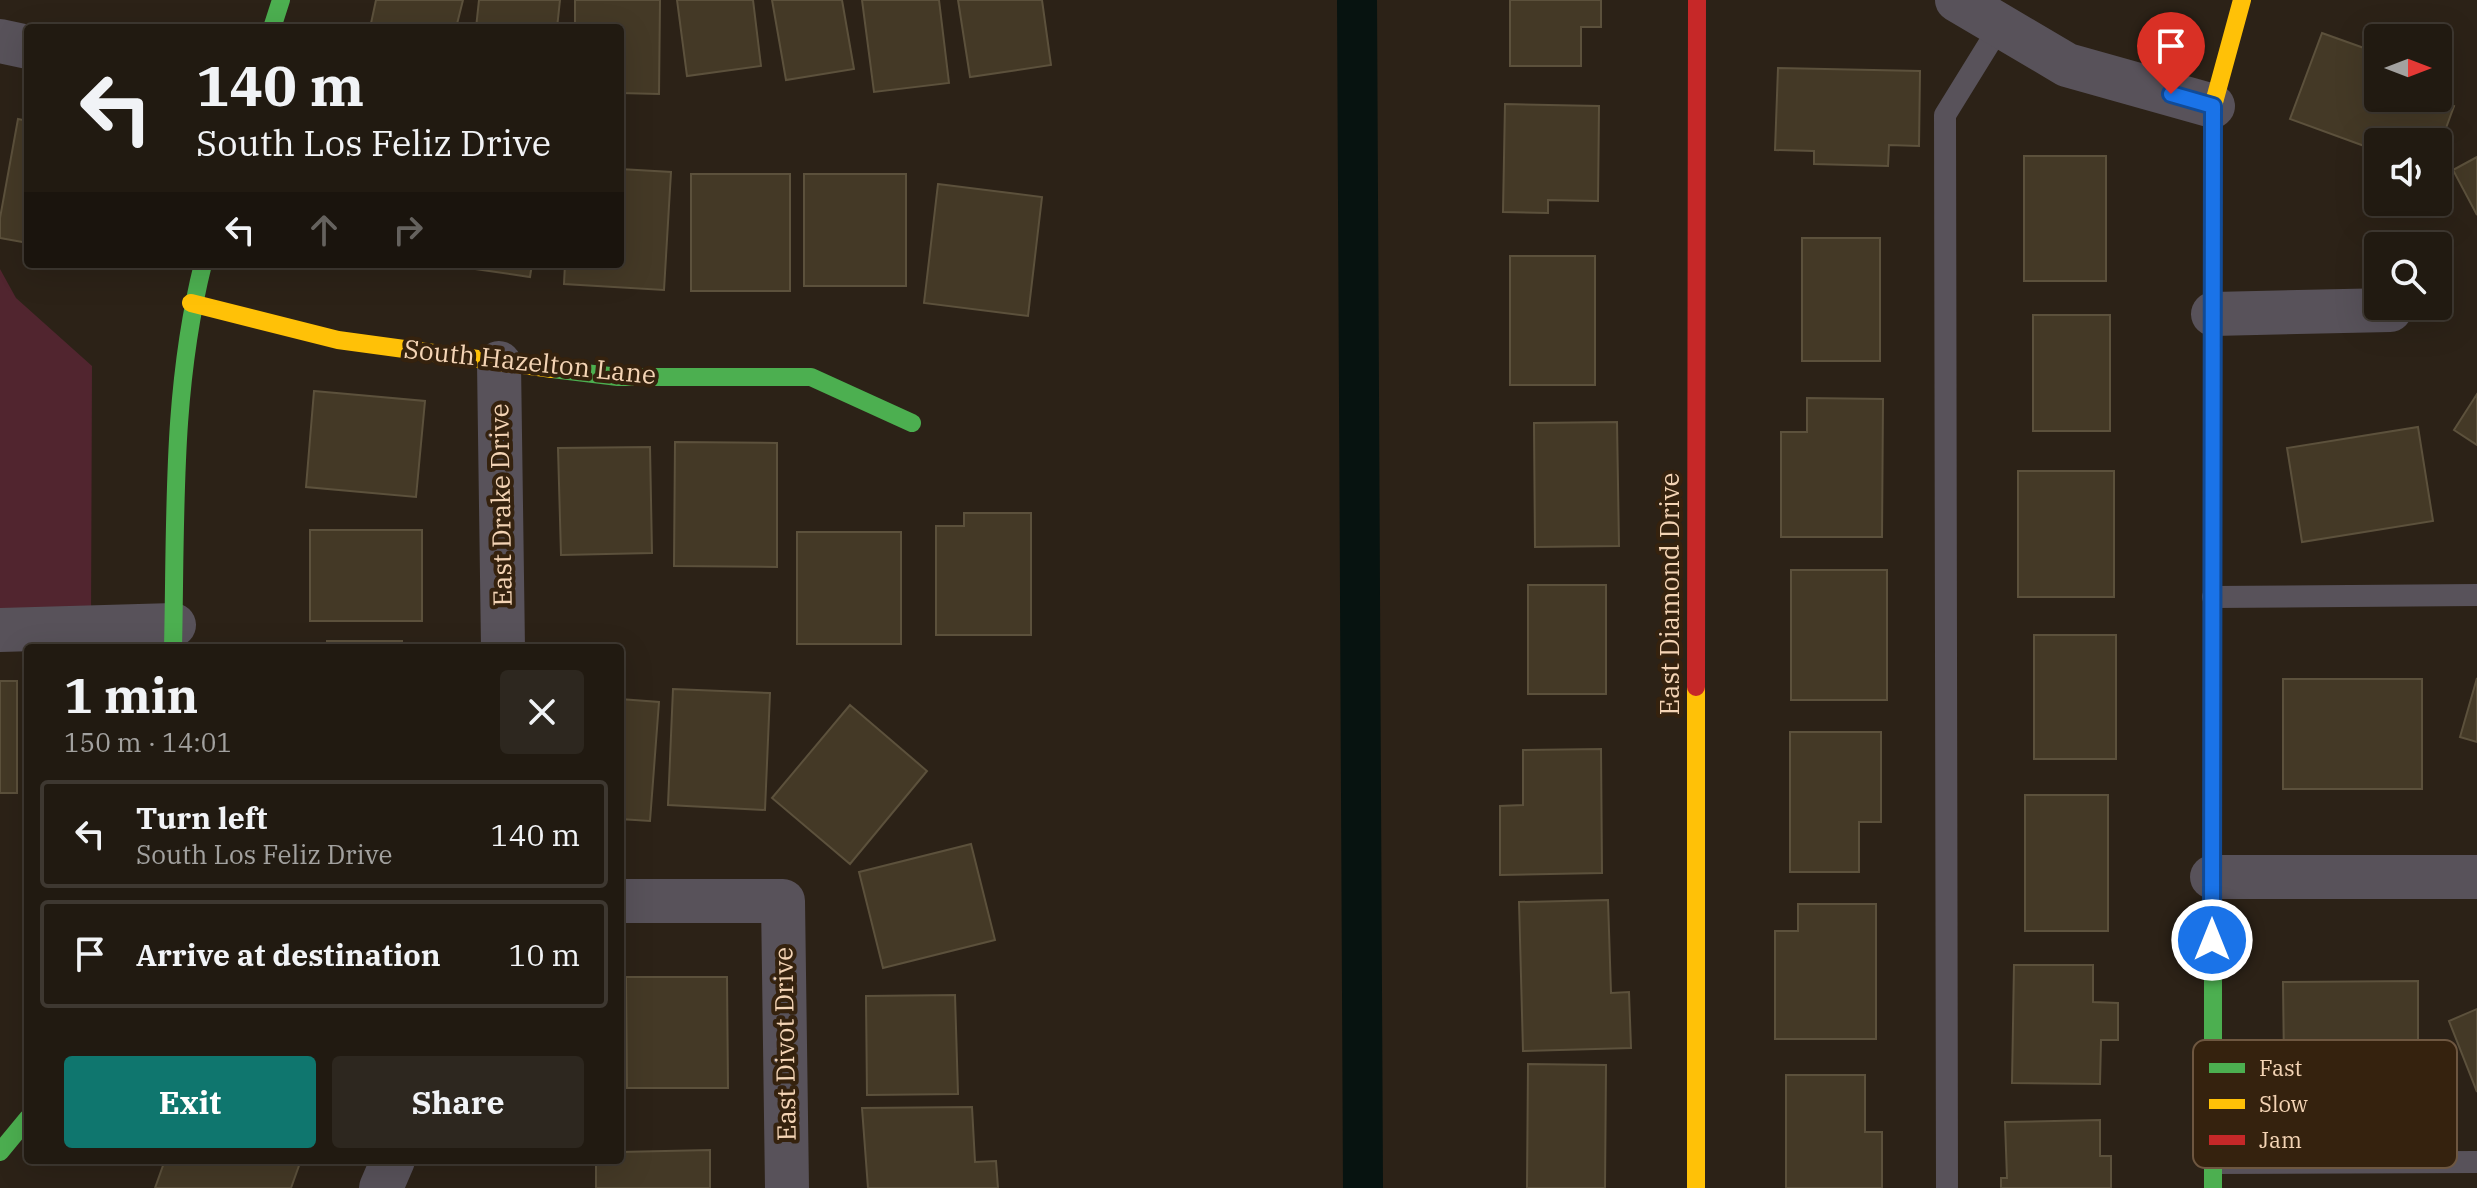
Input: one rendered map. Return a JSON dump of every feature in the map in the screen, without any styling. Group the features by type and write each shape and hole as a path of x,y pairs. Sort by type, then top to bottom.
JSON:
{"street":[{"path":"273,24 281,0"},
{"name":"East Diamond Drive","path":"1696,1188 1697,0"},
{"path":"1957,0 2067,65 2213,106"},
{"path":"2213,1040 2213,106 2242,0"},
{"path":"0,41 24,46"},
{"path":"0,630 174,636 178,409 191,303 202,268"},
{"name":"South Hazelton Lane","path":"191,303 338,340 499,363 618,377 811,377 912,423"},
{"path":"2213,314 2364,311"},
{"name":"East Drake Drive","path":"499,363 503,644"},
{"path":"2212,877 2477,877"},
{"name":"East Divot Drive","path":"624,901 783,901 787,1188"},
{"path":"0,1152 24,1123"},
{"path":"381,1188 391,1164"}],"lane":[{"path":"1947,1188 1945,115 2000,26"},
{"path":"2213,597 2477,595"},
{"path":"2457,1162 2477,1162"}],"shaded area":[{"path":"0,269 16,298 92,366 91,627 0,630"}],"building":[{"path":"376,0 463,0 457,24 371,24"},
{"path":"479,0 560,0 557,24 476,24"},
{"path":"575,0 660,0 659,94 624,93 624,24 575,24"},
{"path":"677,0 753,0 761,66 687,76"},
{"path":"772,0 842,0 854,69 786,80"},
{"path":"862,0 939,0 949,83 874,92"},
{"path":"958,0 1042,0 1051,65 970,77"},
{"path":"1510,0 1601,0 1601,27 1581,27 1581,66 1510,66"},
{"path":"2322,33 2364,48 2364,112 2452,112 2446,128 2364,128 2364,146 2290,119"},
{"path":"1778,68 1920,71 1919,146 1889,145 1888,166 1814,164 1814,151 1775,150"},
{"path":"1505,104 1599,106 1598,201 1548,200 1548,213 1503,212"},
{"path":"18,119 24,120 24,242 0,238 0,218"},
{"path":"2024,156 2106,156 2106,281 2024,281"},
{"path":"2477,157 2477,215 2453,170"},
{"path":"624,169 671,172 664,290 564,284 565,268 624,268"},
{"path":"691,174 790,174 790,291 691,291"},
{"path":"804,174 906,174 906,286 804,286"},
{"path":"938,184 1042,197 1028,316 924,303"},
{"path":"1802,238 1880,238 1880,361 1802,361"},
{"path":"1510,256 1595,256 1595,385 1510,385"},
{"path":"468,268 531,268 530,277"},
{"path":"2033,315 2110,315 2110,431 2033,431"},
{"path":"314,391 425,401 416,497 306,487"},
{"path":"2477,394 2477,445 2454,430"},
{"path":"1807,398 1883,399 1882,537 1781,537 1781,432 1807,432"},
{"path":"1617,422 1619,546 1535,547 1534,423"},
{"path":"2418,427 2433,521 2302,542 2287,448"},
{"path":"675,442 777,443 777,567 674,566"},
{"path":"650,447 652,553 561,555 558,448"},
{"path":"2018,471 2114,471 2114,597 2018,597"},
{"path":"964,513 1031,513 1031,635 936,635 936,526 964,526"},
{"path":"310,530 422,530 422,621 310,621"},
{"path":"797,532 901,532 901,644 797,644"},
{"path":"1791,570 1887,570 1887,700 1791,700"},
{"path":"1528,585 1606,585 1606,694 1528,694"},
{"path":"2034,635 2116,635 2116,759 2034,759"},
{"path":"327,641 402,641 402,644 327,644"},
{"path":"2477,678 2477,742 2460,737"},
{"path":"2283,679 2422,679 2422,789 2283,789"},
{"path":"0,681 17,681 17,793 0,793"},
{"path":"673,689 770,693 765,810 668,805"},
{"path":"624,699 659,702 650,821 624,819"},
{"path":"850,705 927,771 850,864 772,798"},
{"path":"1790,732 1881,732 1881,822 1859,822 1859,872 1790,872"},
{"path":"1601,749 1602,873 1500,875 1500,806 1523,805 1523,750"},
{"path":"2025,795 2108,795 2108,931 2025,931"},
{"path":"971,844 995,940 883,968 859,872"},
{"path":"1608,900 1611,993 1629,992 1631,1048 1523,1051 1519,902"},
{"path":"1798,904 1876,904 1876,1039 1775,1039 1775,931 1798,931"},
{"path":"2014,965 2093,965 2093,1002 2118,1003 2118,1040 2101,1040 2100,1084 2012,1083"},
{"path":"626,977 727,977 728,1088 627,1088"},
{"path":"2418,981 2418,1040 2284,1040 2283,982"},
{"path":"955,995 958,1094 867,1095 866,996"},
{"path":"2477,1009 2477,1092 2457,1040 2449,1021"},
{"path":"1528,1064 1606,1065 1605,1188 1527,1188"},
{"path":"1786,1075 1865,1075 1865,1132 1882,1132 1882,1188 1786,1188"},
{"path":"972,1107 975,1162 996,1161 998,1188 868,1188 862,1108"},
{"path":"2100,1120 2100,1156 2111,1156 2111,1188 2001,1188 2001,1178 2007,1178 2005,1122"},
{"path":"710,1150 710,1188 596,1188 596,1164 624,1164 624,1152"},
{"path":"164,1164 300,1164 291,1188 155,1188"}],"waterway":[{"path":"1357,0 1363,1188"}],"traffic: fast":[{"path":"273,24 281,0"},
{"path":"173,644 180,407 185,360 202,268"},
{"path":"552,369 618,377 811,377 912,423"},
{"path":"2213,745 2213,1040"},
{"path":"0,1152 24,1123"},
{"path":"2213,1168 2213,1188"}],"traffic: slow":[{"path":"2213,280 2213,106 2242,0"},
{"path":"191,303 338,340 552,369"},
{"path":"1696,687 1696,1188"}],"traffic: jam":[{"path":"1696,687 1697,0"},
{"path":"2213,280 2213,745"}],"route":[{"path":"2171,94 2213,106 2212,940"}]}
